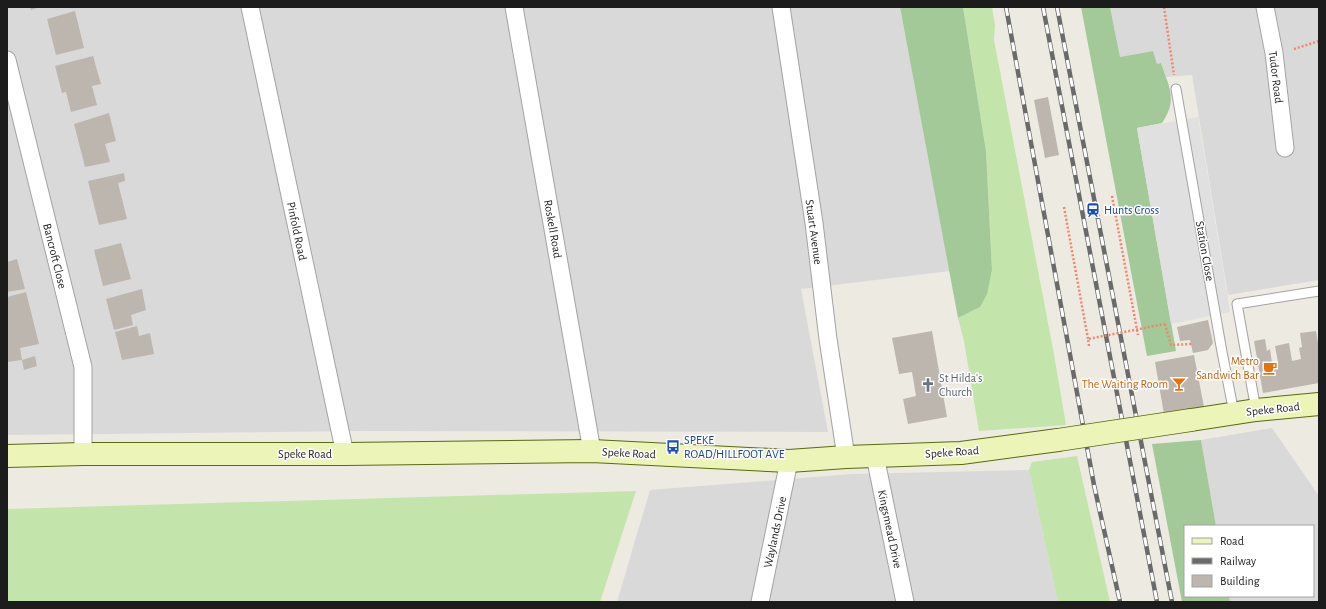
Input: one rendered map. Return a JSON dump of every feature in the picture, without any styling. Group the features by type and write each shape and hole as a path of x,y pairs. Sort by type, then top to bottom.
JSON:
{"street":[{"name":"Pinfold Road","path":"250,7 344,454"},
{"name":"Roskell Road","path":"514,7 592,451"},
{"name":"Stuart Avenue","path":"781,7 814,223 828,339 846,457"},
{"name":"Tudor Road","path":"1265,7 1274,53 1285,148"},
{"name":"Bancroft Close","path":"7,60 83,367 83,454"},
{"name":"Speke Road","path":"7,456 83,454 344,454 592,451 789,461 846,457 961,453 1234,413 1319,404"},
{"name":"Kingsmead Drive","path":"875,456 905,602"},
{"name":"Waylands Drive","path":"760,602 789,461"}],"lane":[{"name":"Station Close","path":"1176,89 1234,413"},
{"path":"1256,410 1237,304 1319,291"}],"path":[{"path":"1164,7 1176,89"},
{"path":"1274,53 1319,41"},
{"path":"1112,196 1138,335"},
{"path":"1064,207 1089,346"},
{"path":"1088,340 1165,324 1171,345 1191,344"}],"shaded area":[{"path":"7,7 900,7 950,271 801,289 828,432 357,431 7,435"},
{"path":"1110,7 1319,7 1319,280 1228,295 1192,75 1166,77 1161,63 1157,64 1153,51 1120,57"},
{"path":"1198,117 1230,312 1171,324 1137,128"},
{"path":"1272,428 1319,496 1319,602 1230,602 1229,597 1314,597 1314,525 1216,525 1201,440"},
{"path":"1029,470 1058,602 617,602 650,490 852,474"}],"green space":[{"path":"900,7 963,7 986,151 992,270 987,294 980,307 958,318"},
{"path":"963,7 992,7 995,25 994,40 1066,425 979,431 964,341 958,318 980,307 992,270 986,151"},
{"path":"1081,7 1110,7 1120,57 1153,51 1157,64 1161,63 1169,86 1171,100 1170,107 1162,123 1137,128 1176,351 1147,356"},
{"path":"1201,440 1216,525 1184,525 1184,597 1229,597 1230,602 1182,602 1152,444"},
{"path":"1077,456 1110,602 1058,602 1029,470 1032,462"},
{"path":"636,491 600,602 7,602 7,509"}],"building":[{"path":"30,7 40,7 31,10"},
{"path":"75,11 84,48 56,55 47,19"},
{"path":"93,56 101,84 92,86 97,105 71,112 66,92 62,93 55,66"},
{"path":"1048,97 1059,155 1045,158 1034,100"},
{"path":"109,113 116,141 105,144 110,162 85,167 74,124"},
{"path":"124,173 125,181 118,183 127,219 99,225 88,181"},
{"path":"121,243 131,279 103,286 94,250"},
{"path":"17,259 25,289 7,292 7,262"},
{"path":"142,289 146,310 131,315 133,325 114,330 106,299"},
{"path":"26,292 39,344 20,348 22,360 7,362 7,297"},
{"path":"1208,320 1213,343 1208,350 1193,353 1190,340 1180,341 1177,327"},
{"path":"137,326 139,336 150,333 154,354 122,360 115,332"},
{"name":"St Hilda's Church","path":"932,331 947,417 908,424 903,399 916,396 912,372 899,374 892,338"},
{"path":"1316,331 1318,343 1319,342 1319,383 1263,393 1254,341 1265,339 1267,351 1270,349 1272,363 1278,362 1275,346 1289,343 1292,361 1301,359 1299,348 1302,347 1300,333"},
{"name":"The Waiting Room","path":"1194,355 1204,407 1164,414 1155,362"},
{"path":"35,356 37,366 24,370 22,360"}],"railway":[{"path":"1006,7 1094,485 1120,602"},
{"path":"1043,7 1157,602"},
{"path":"1057,7 1172,602"}],"place":[{"name":"Hunts Cross","path":"1093,210"},
{"name":"Metro Sandwich Bar","path":"1270,368"},
{"name":"The Waiting Room","path":"1179,384"},
{"name":"St Hilda's Church","path":"928,385"},
{"name":"SPEKE ROAD/HILLFOOT AVE","path":"673,447"}]}
